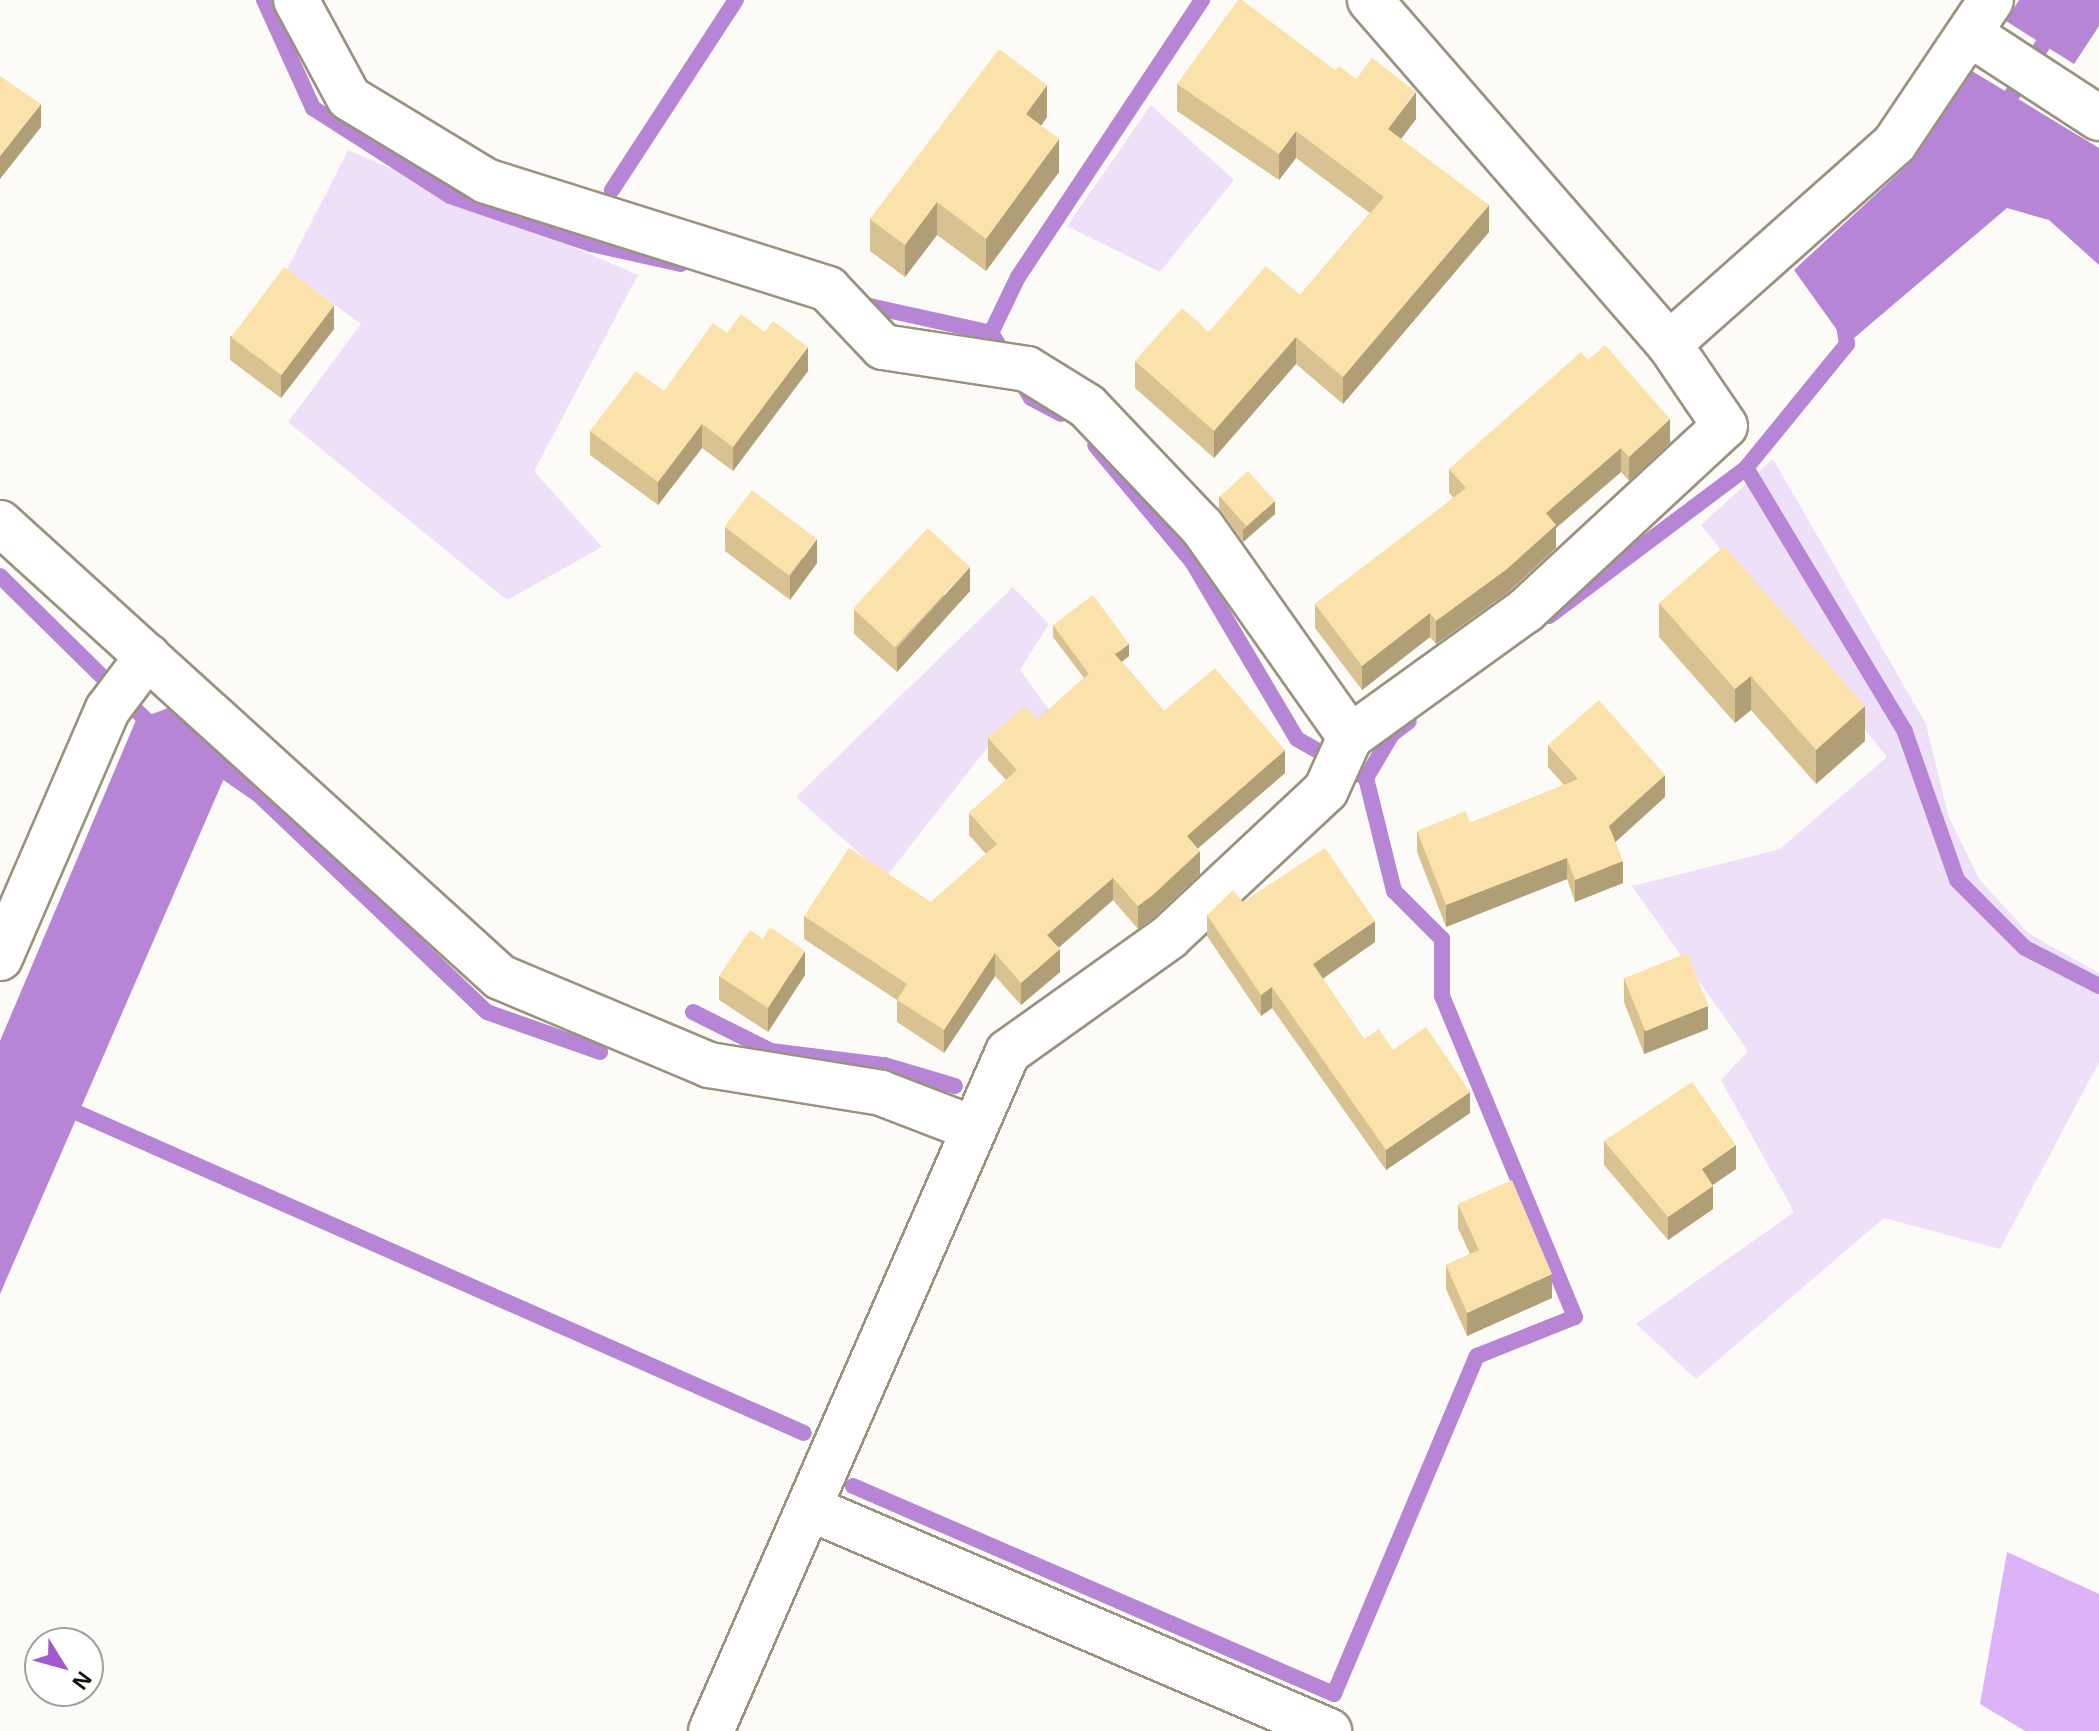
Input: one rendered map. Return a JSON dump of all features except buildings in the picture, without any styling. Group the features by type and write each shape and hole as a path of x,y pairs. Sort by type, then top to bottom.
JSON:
{"street":[{"path":"296,0 349,98 486,181 840,303 883,347 1008,366 1087,406 1202,527 1350,737"},
{"path":"711,1731 809,1508 969,1127 1008,1052 1169,937 1326,790 1350,737 1525,611 1725,426 1669,344 1370,0"},
{"path":"1669,344 1895,143 1980,17 2026,71 2099,118"},
{"path":"0,523 500,977 709,1065 881,1093 969,1127"},
{"path":"0,958 108,709 148,656"},
{"path":"809,1508 1329,1731"}],"shaded area":[{"path":"2019,0 2099,0 2099,26 2074,64 2006,21"},
{"path":"1972,71 2099,148 2099,265 2049,220 2007,208 1847,344 1794,270 1913,160"},
{"path":"1151,105 1234,180 1160,272 1067,226"},
{"path":"348,150 638,275 534,471 602,547 507,600 288,422 361,324 287,270"},
{"path":"1773,459 1926,724 1948,815 1979,879 2028,933 2099,973 2099,1062 2000,1249 1884,1218 1696,1379 1636,1324 1794,1212 1721,1080 1748,1051 1632,886 1780,849 1887,757 1701,525"},
{"path":"1013,587 1049,624 1020,670 1110,793 994,739 886,877 796,797"},
{"path":"171,707 232,760 0,1294 0,1041 136,720"},
{"path":"2007,1552 2099,1594 2099,1731 2025,1731 1980,1704"}],"waterway":[{"path":"264,0 313,108 450,196 591,244 681,264"},
{"path":"612,190 736,0"},
{"path":"991,333 1018,277 1202,0"},
{"path":"2002,111 2070,0"},
{"path":"856,303 991,333 1007,359"},
{"path":"1549,616 1746,468 1847,344 1844,326"},
{"path":"1019,378 1031,398 1061,414"},
{"path":"853,1486 1334,1694 1477,1356 1575,1317 1442,996 1442,939 1394,891 1366,778 1297,739 1193,563 1095,445"},
{"path":"1746,468 1905,732 1957,880 2025,948 2099,986"},
{"path":"0,576 157,731"},
{"path":"1366,778 1392,734 1409,721"},
{"path":"217,766 259,795 487,1012 600,1052"},
{"path":"693,1012 771,1051 884,1065 955,1086"},
{"path":"78,1113 804,1433"}]}
